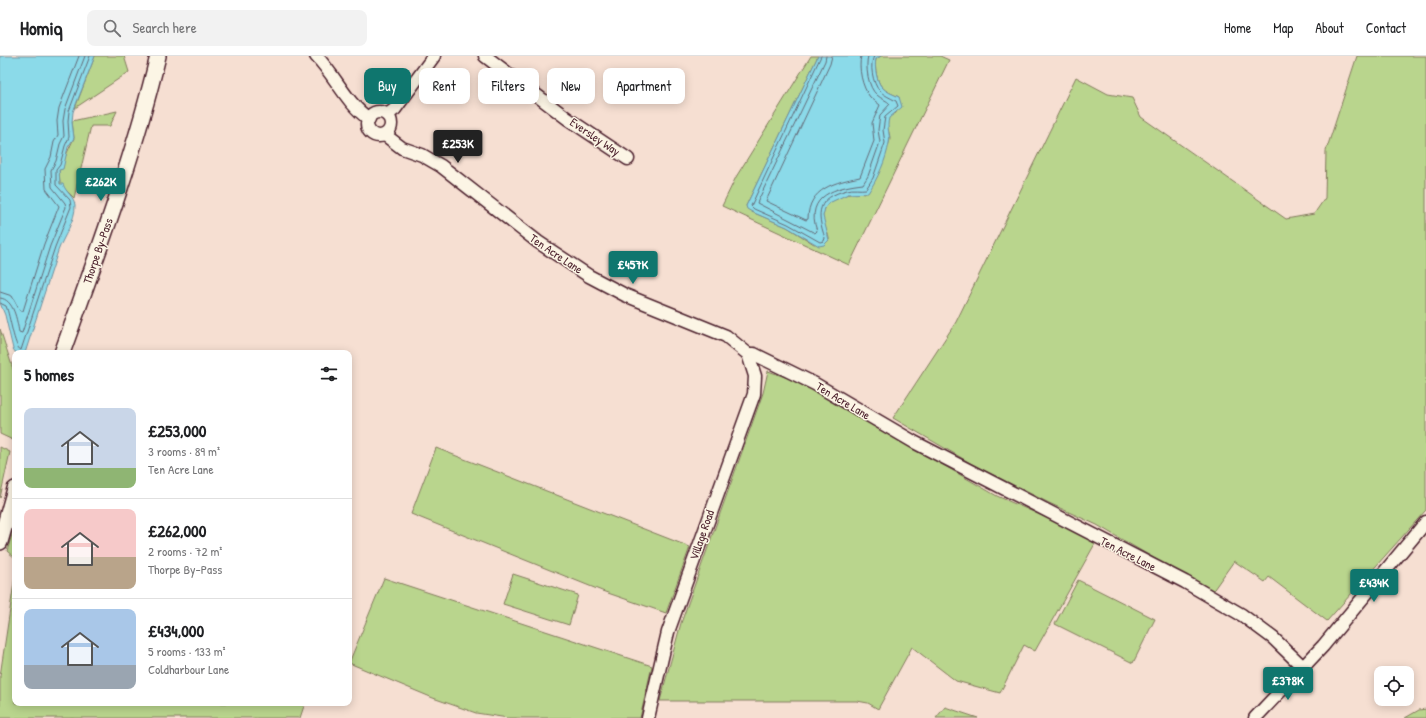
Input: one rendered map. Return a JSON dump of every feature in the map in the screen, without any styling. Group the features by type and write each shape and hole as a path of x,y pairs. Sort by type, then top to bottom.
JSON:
{"main road":[{"name":"Thorpe By-Pass","path":"63,350 114,208 148,100 158,56"},
{"path":"0,542 12,500"}],"street":[{"path":"316,56 359,112 369,119"},
{"path":"387,115 395,109 434,56"},
{"name":"Eversley Way","path":"484,56 568,119 628,159"},
{"path":"379,112 387,115 391,123 391,128 385,134 380,136 371,133 368,129 369,119 371,115 379,112"},
{"name":"Ten Acre Lane","path":"385,134 402,148 422,155 441,166 532,238 590,276 631,298 726,336 748,354 754,354 816,384 914,442 1185,582 1242,615 1273,638 1303,667"},
{"name":"Village Road","path":"648,718 668,632 754,394 755,376 748,354"},
{"path":"1255,718 1323,646 1426,522"}],"green space":[{"path":"95,56 124,56 129,72 75,108"},
{"path":"811,56 818,56 746,206 752,212 787,227 814,244 829,240 828,233 823,222 825,208 830,202 843,195 858,193 865,194 889,143 890,135 887,122 891,116 896,113 899,97 888,92 880,85 876,74 876,59 881,56 940,56 949,60 849,265 722,206 736,177"},
{"path":"1357,56 1426,56 1426,510 1327,621 1269,577 1265,582 1234,561 1212,592 1097,525 1049,503 972,464 893,418 956,322 1076,77 1108,94 1132,98 1141,117 1286,219 1314,214 1325,198 1326,151"},
{"path":"117,111 110,126 91,126 74,198 60,184 59,170 74,138 72,121"},
{"path":"0,329 12,366 12,440 0,434"},
{"path":"768,371 791,379 820,394 997,496 1070,528 1096,542 1035,651 1024,645 1000,693 956,681 912,647 878,709 868,703 857,701 660,701 681,623 763,393"},
{"path":"0,447 10,452 0,498"},
{"path":"436,448 690,547 666,613 602,591 411,514"},
{"path":"12,535 12,555 7,551"},
{"path":"513,574 578,595 569,625 503,604"},
{"path":"384,578 652,666 640,718 508,718 476,713 433,698 352,664 352,656"},
{"path":"1078,580 1155,619 1133,663 1055,624"},
{"path":"12,596 12,706 304,706 300,718 0,718 0,676"},
{"path":"945,707 978,718 936,718"},
{"path":"1426,709 1426,718 1405,718 1419,710"}],"water":[{"path":"0,56 95,56 73,112 72,122 74,138 68,147 63,169 59,170 60,184 63,184 72,197 75,205 75,211 58,251 26,350 13,349 5,315 0,303"},
{"path":"818,56 881,56 876,59 875,62 876,74 880,85 890,93 899,97 902,107 889,118 888,149 881,169 872,187 868,193 848,194 829,203 825,208 823,216 829,240 824,245 819,246 787,227 752,212 747,209 746,206"}]}
